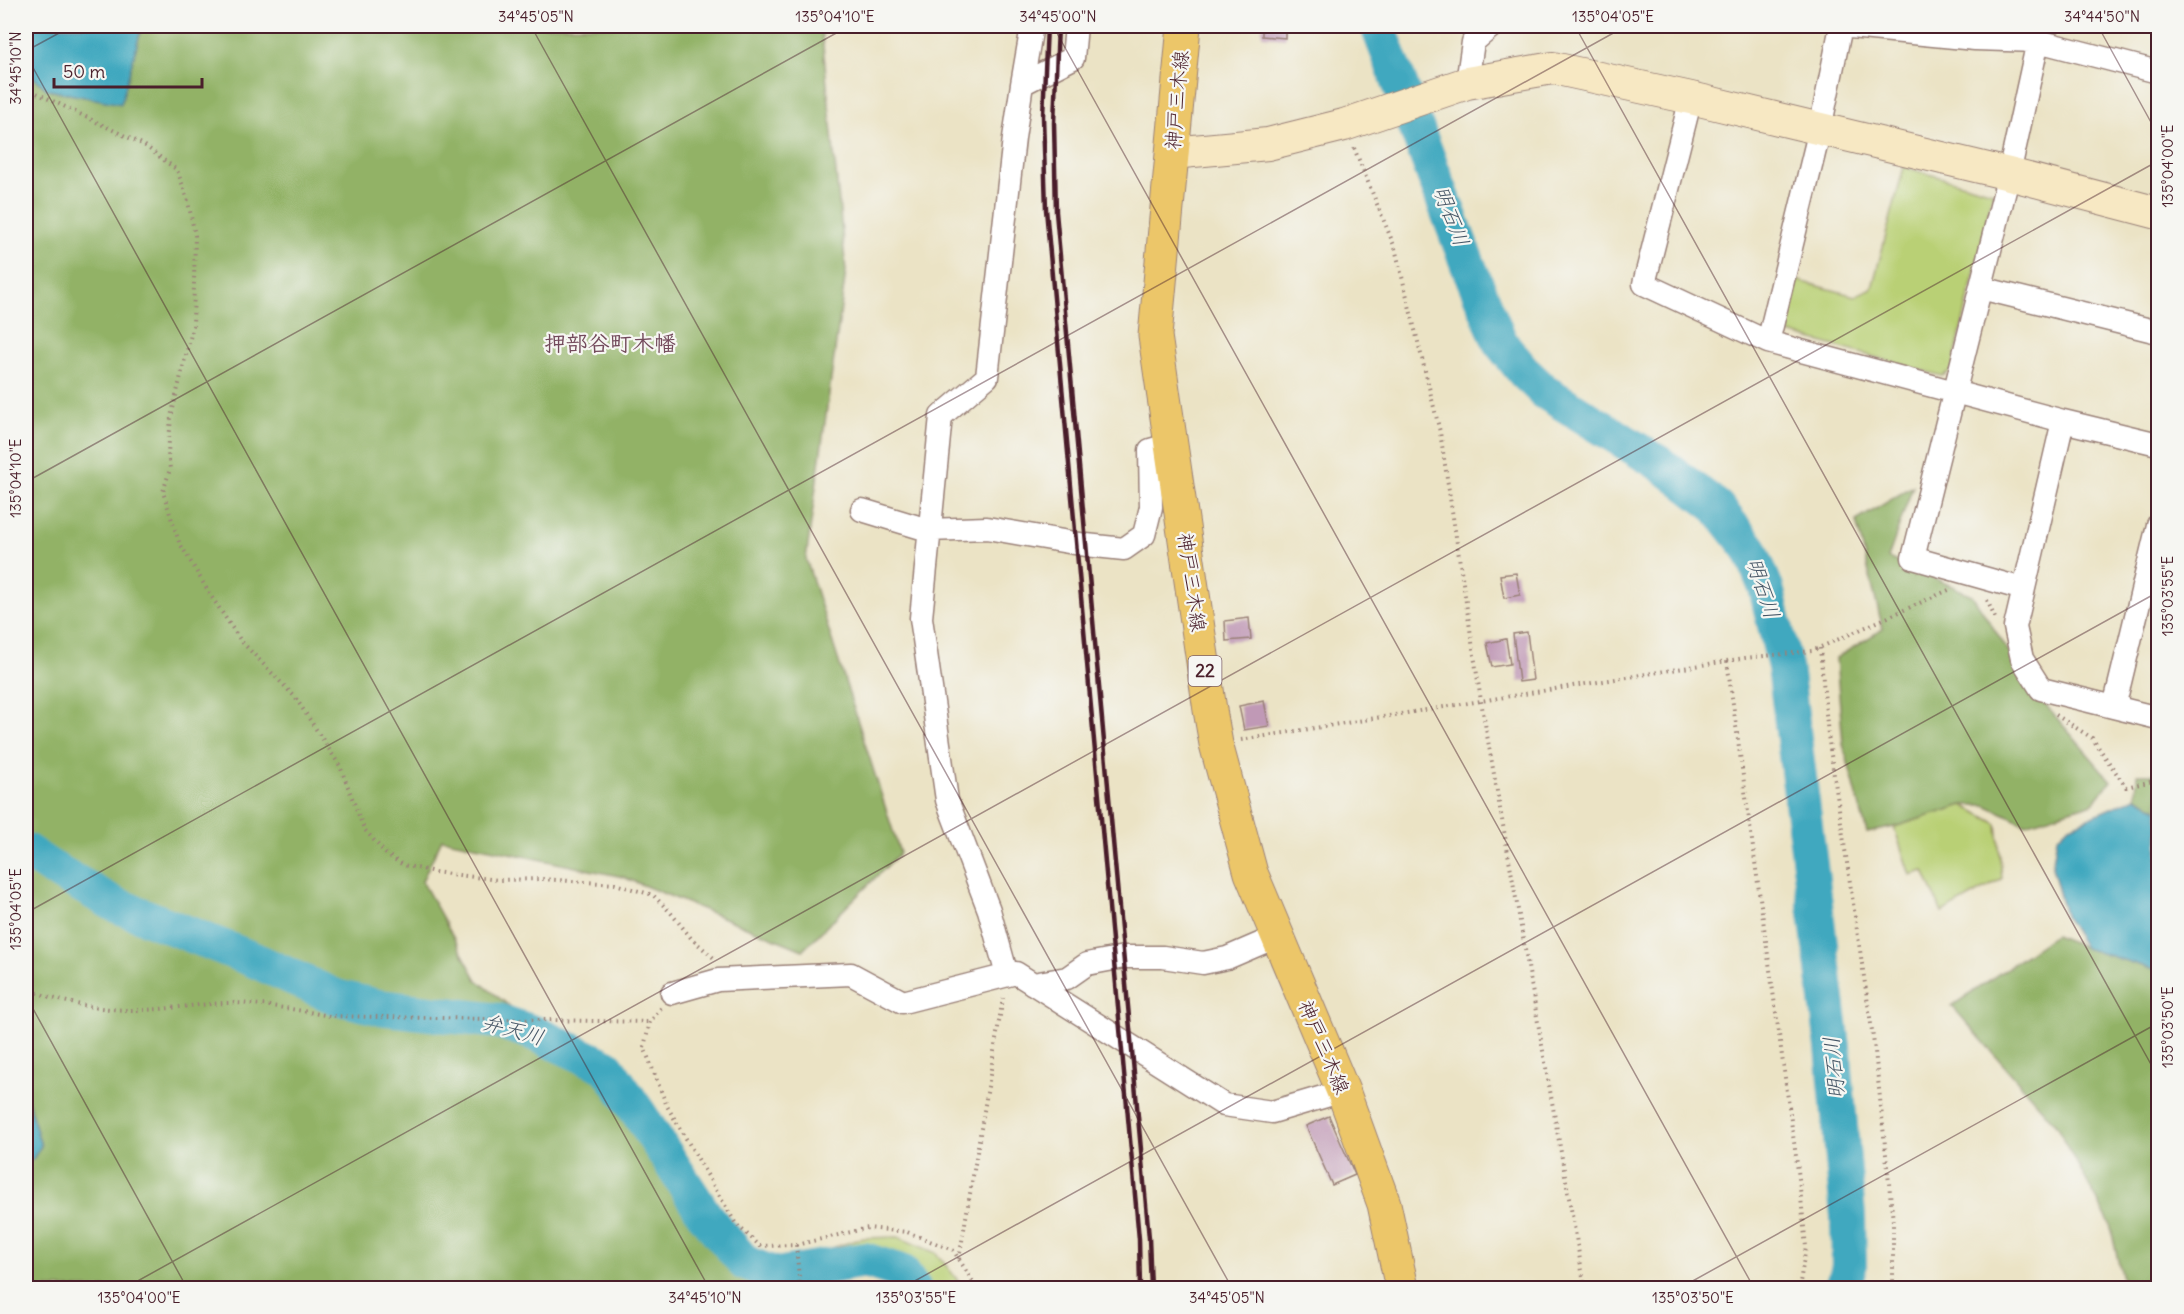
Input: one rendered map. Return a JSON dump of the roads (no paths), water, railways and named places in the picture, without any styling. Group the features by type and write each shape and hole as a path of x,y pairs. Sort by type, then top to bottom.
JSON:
{"main road":[{"name":"神戸三木線","path":"1184,26 1155,336 1216,744 1251,873 1343,1090 1384,1204 1402,1288"}],"street":[{"path":"1007,975 989,910 947,800 921,618 941,416 987,377 1014,138 1032,26"},
{"path":"1022,84 1073,58 1076,26"},
{"path":"1467,83 1473,42 1492,26"},
{"path":"1768,342 1820,129 1840,26 1886,28 1975,39 2038,41 2158,72"},
{"path":"2024,589 1913,558 2009,174 2038,41"},
{"path":"1172,153 1268,144 1344,125 1467,83 1553,68 2009,174 2158,213"},
{"path":"1690,98 1644,284 1768,342 2063,422 2158,444"},
{"path":"1981,288 2158,333"},
{"path":"2063,422 2015,627 2022,659 2042,689 2158,718"},
{"path":"862,510 928,531 987,528 1086,545 1124,549 1144,535 1149,516 1151,507 1150,450 1171,444"},
{"path":"2114,707 2158,525"},
{"path":"1033,984 1067,978 1087,964 1124,957 1163,957 1203,963 1227,958 1278,936"},
{"path":"672,993 718,980 851,974 903,1002 1016,973 1224,1105 1272,1112 1343,1090"}],"water":[{"path":"28,26 142,26 121,104 48,90 26,71"},
{"path":"2136,797 2158,809 2158,971 2085,948 2066,918 2052,867 2057,838 2068,827"},
{"path":"26,1095 41,1146 33,1159 26,1162"}],"waterway":[{"name":"明石川","path":"1378,26 1468,265 1500,342 1525,373 1545,392 1662,465 1717,507 1750,549 1766,588 1785,667 1833,1047 1848,1216 1849,1267 1843,1288"},
{"name":"弁天川","path":"26,851 116,905 252,959 336,997 378,1007 498,1021 534,1033 607,1067 706,1217 745,1263 777,1275 865,1260 902,1272 913,1288"}],"railway":[{"path":"1047,26 1043,116 1046,209 1139,1239 1140,1288"},
{"path":"1058,26 1054,123 1056,212 1149,1238 1151,1288"}],"district":[{"name":"押部谷町木幡","path":"610,343"}]}
